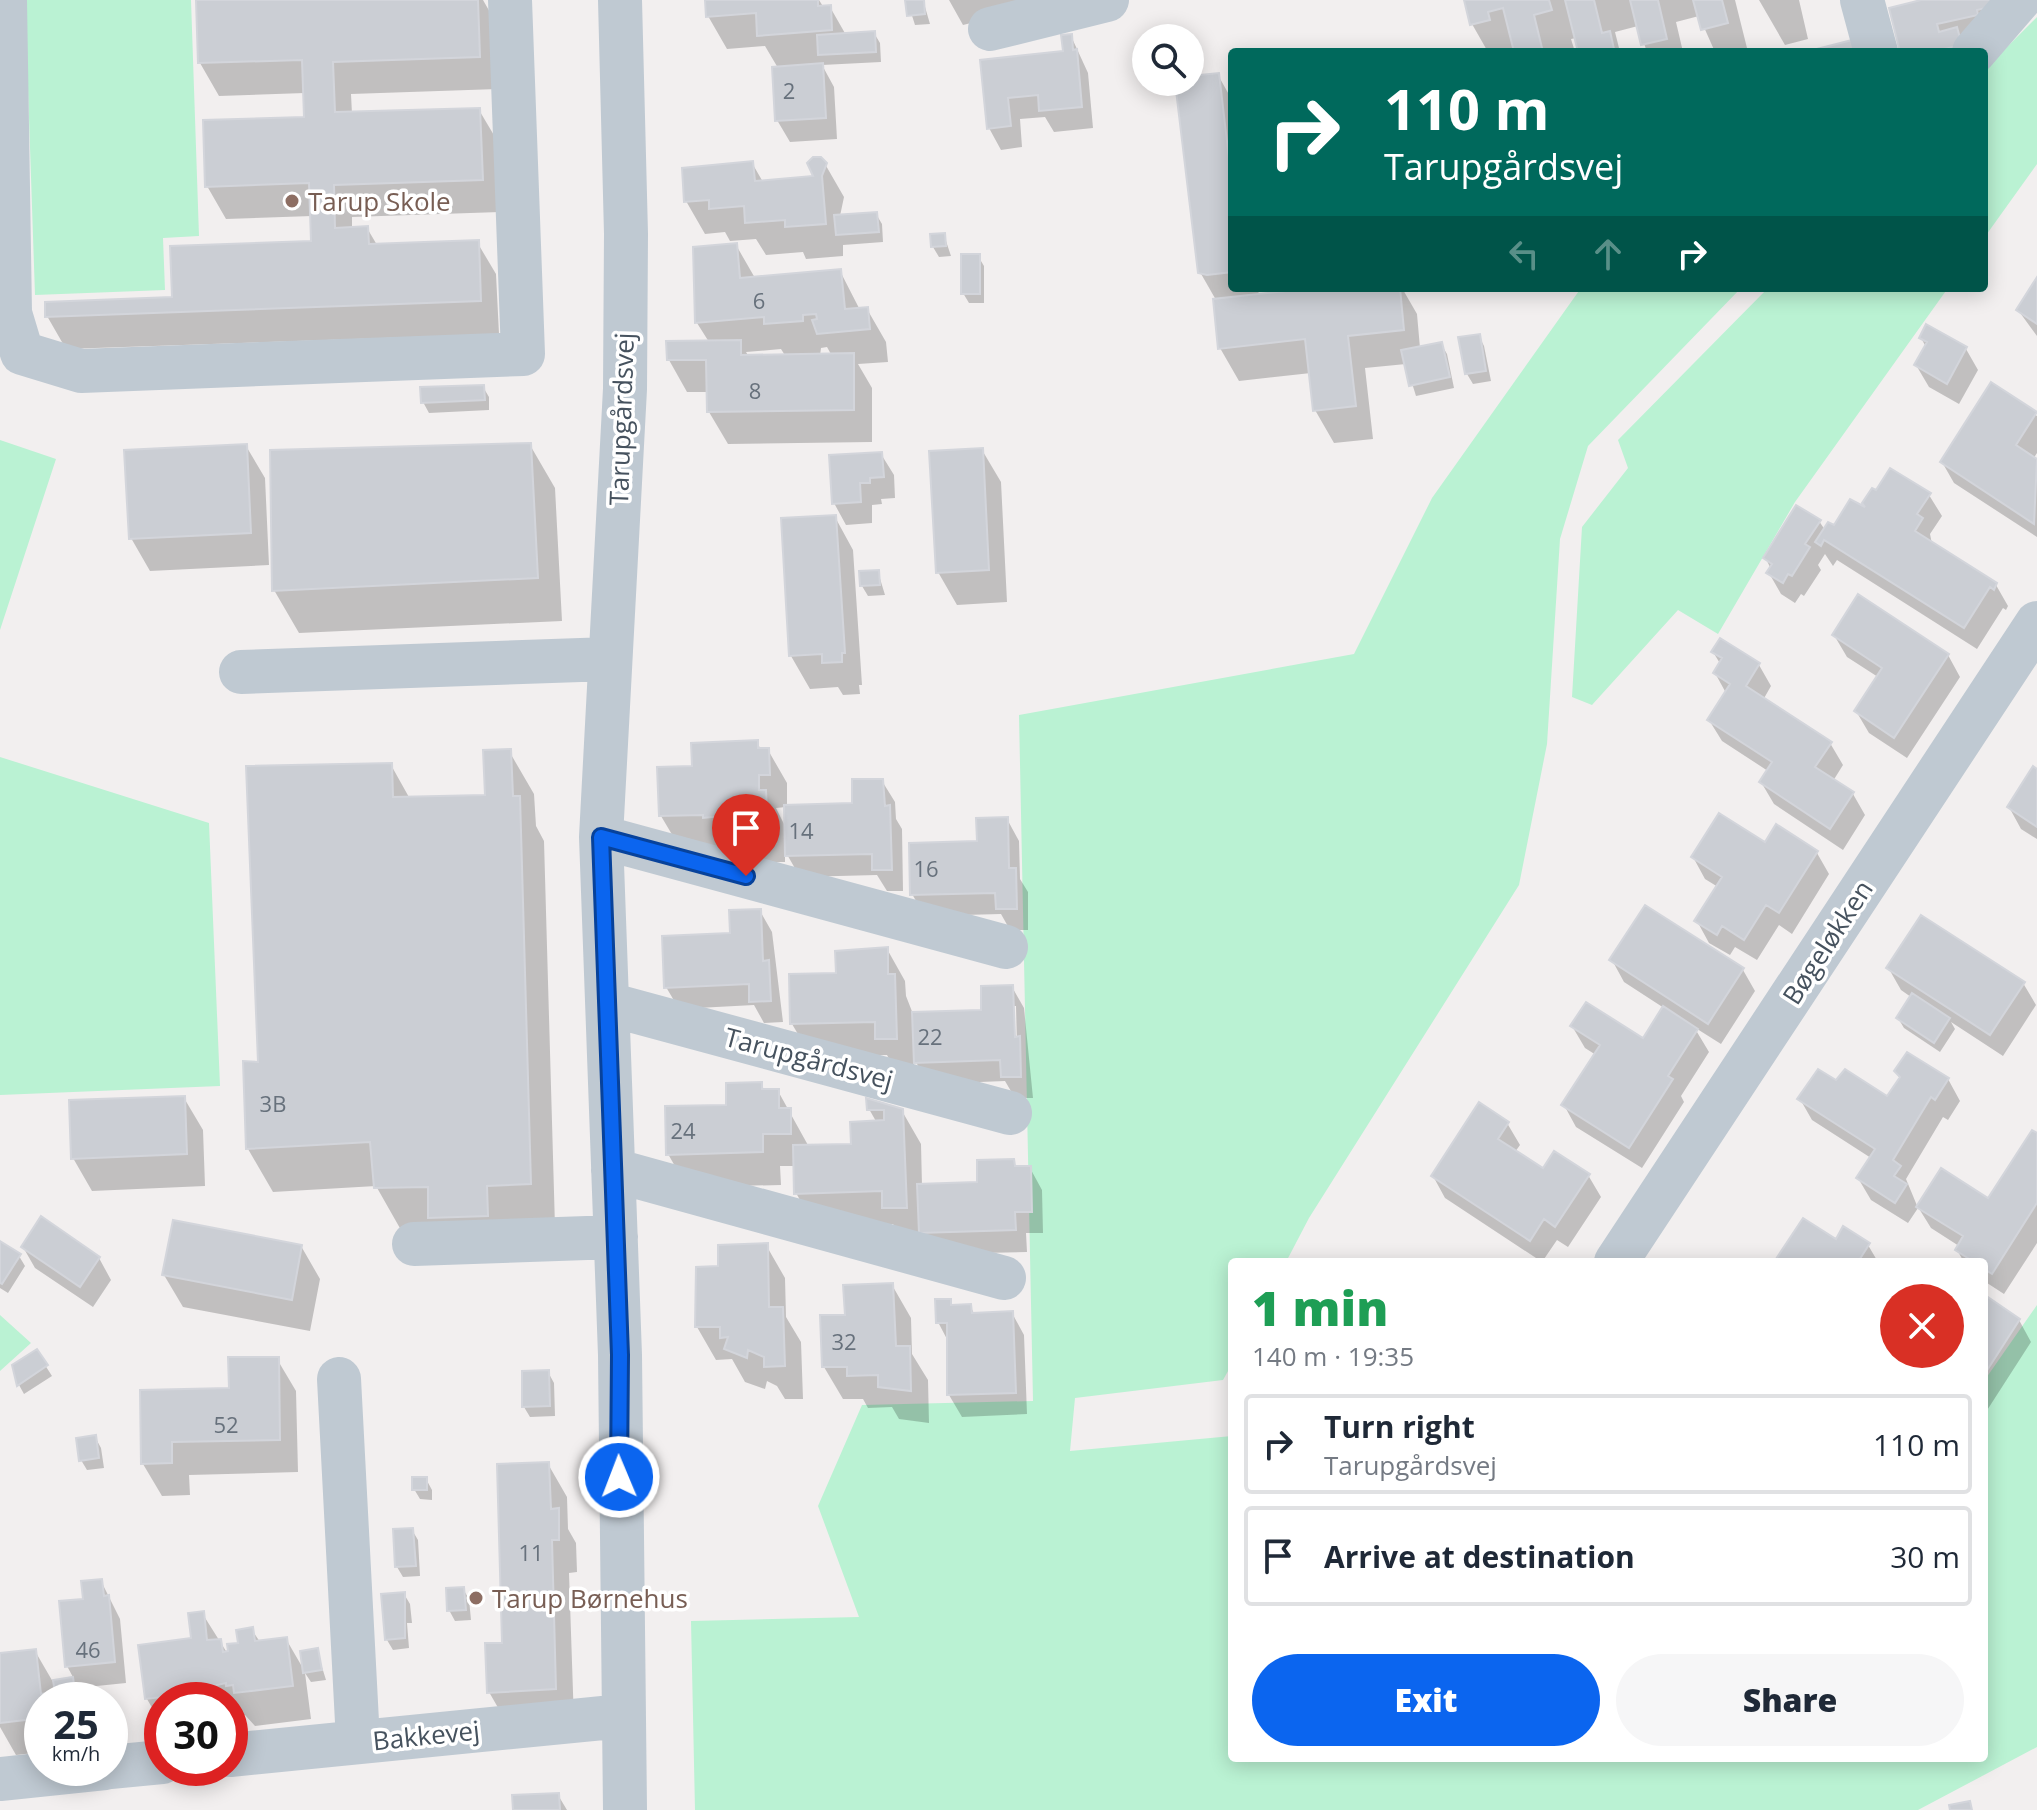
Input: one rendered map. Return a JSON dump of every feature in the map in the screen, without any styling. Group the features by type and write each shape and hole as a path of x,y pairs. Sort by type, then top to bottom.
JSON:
{"street":[{"path":"5,0 10,313 22,353 81,371 523,354 510,0"},
{"name":"Tarupgårdsvej","path":"620,0 626,234 625,389 601,837 616,1237 625,1810"},
{"path":"990,29 1107,0"},
{"path":"1862,0 1875,48"},
{"path":"1977,48 2019,0"},
{"name":"Bøgeløkken","path":"1619,1258 2037,623"},
{"path":"241,672 610,659"},
{"path":"601,837 1006,947"},
{"name":"Tarupgårdsvej","path":"608,1004 1010,1113"},
{"path":"613,1170 1004,1278"},
{"path":"414,1244 616,1237"},
{"path":"339,1379 358,1741"},
{"name":"Bakkevej","path":"248,1753 623,1716"},
{"path":"0,1779 24,1777"}],"green space":[{"path":"25,0 191,0 199,236 163,238 165,290 35,295"},
{"path":"2037,17 2037,164 1988,232 1988,66"},
{"path":"1578,292 1737,292 1588,446 1560,539 1547,744 1519,885 1309,1218 1288,1258 1228,1258 1228,1371 1223,1380 1075,1398 1070,1451 1228,1436 1228,1762 1988,1762 1988,1375 2037,1305 2037,1747 1918,1810 695,1810 691,1621 859,1617 818,1506 862,1405 1033,1401 1019,715 1354,654 1432,498"},
{"path":"1764,292 1945,292 1795,502 1718,634 1678,610 1592,705 1572,697 1582,527 1628,468 1618,440"},
{"path":"0,440 56,459 0,630"},
{"path":"0,757 209,823 220,1086 0,1095"},
{"path":"0,1315 31,1343 0,1371"}],"building":[{"path":"196,0 478,0 480,57 333,62 335,112 480,108 483,180 334,185 335,228 368,226 369,244 479,240 481,301 45,317 45,302 172,297 170,246 311,241 309,183 205,187 203,120 304,117 302,60 198,63"},
{"path":"705,0 818,0 818,6 831,5 832,30 757,36 756,13 706,17"},
{"path":"905,0 924,0 925,14 907,16"},
{"path":"1464,0 1549,0 1552,10 1534,15 1542,48 1513,48 1503,8 1488,12 1490,20 1470,25"},
{"path":"1565,0 1594,0 1602,33 1610,31 1614,48 1577,48"},
{"path":"1630,0 1658,0 1667,39 1641,45"},
{"path":"1693,0 1722,0 1728,23 1701,30"},
{"path":"1921,0 1993,0 1995,6 1977,10 1978,15 1937,24 1939,32 1957,27 1962,45 1948,48 1899,48 1889,8"},
{"path":"875,31 876,52 818,55 817,35"},
{"path":"1072,34 1073,50 1077,49 1082,107 1039,111 1038,95 1008,98 1011,126 987,129 980,60 1063,51 1061,35"},
{"path":"1856,39 1859,48 1821,48"},
{"path":"823,63 826,118 775,121 772,67"},
{"path":"1219,73 1228,150 1228,272 1198,273 1177,96 1204,96 1204,75"},
{"path":"813,157 821,157 827,163 822,176 826,224 785,227 785,220 745,223 744,206 709,209 709,200 684,202 682,168 753,161 755,181 813,176 807,163"},
{"path":"877,212 879,232 836,235 834,215"},
{"path":"945,233 946,246 931,247 930,234"},
{"path":"737,243 740,278 841,269 845,309 868,307 870,329 817,334 812,320 817,319 816,314 803,315 803,321 764,324 764,317 695,323 693,247"},
{"path":"961,254 980,254 980,294 961,294"},
{"path":"2037,277 2037,324 2016,310"},
{"path":"1277,292 1400,292 1404,330 1348,336 1356,406 1313,411 1305,339 1218,349 1213,299"},
{"path":"1926,324 1967,347 1947,384 1914,365 1927,342 1919,338"},
{"path":"1480,334 1486,371 1465,374 1458,337"},
{"path":"741,340 741,355 854,353 854,410 707,412 706,360 667,360 666,341"},
{"path":"1442,342 1450,377 1409,386 1401,350"},
{"path":"1991,382 2037,412 2016,445 2037,459 2034,524 1940,462"},
{"path":"484,385 485,400 421,403 420,387"},
{"path":"531,443 538,578 272,591 270,450"},
{"path":"247,444 251,533 129,539 124,450"},
{"path":"983,448 989,570 936,573 929,451"},
{"path":"882,452 884,477 870,478 870,483 860,483 861,502 832,504 829,455"},
{"path":"1890,468 1931,493 1917,514 1923,518 1915,531 1997,583 1994,590 1990,587 1964,628 1824,540 1821,546 1815,542 1828,522 1834,525 1850,499 1865,507 1862,503 1872,488 1876,490"},
{"path":"1796,505 1821,520 1805,544 1810,547 1792,576 1788,574 1783,583 1766,573 1772,564 1763,558"},
{"path":"836,515 845,653 842,653 842,662 822,663 822,654 789,656 781,518"},
{"path":"879,570 880,585 860,586 859,571"},
{"path":"1858,594 1949,654 1894,738 1854,711 1882,668 1832,635"},
{"path":"1720,638 1760,663 1746,686 1832,742 1815,767 1854,792 1830,829 1759,782 1772,762 1707,720 1730,684 1713,673 1722,658 1711,652"},
{"path":"758,740 758,748 769,748 770,775 759,775 759,790 766,790 768,830 744,830 744,814 703,818 703,815 659,816 657,767 692,766 691,743"},
{"path":"511,749 513,796 520,796 531,1184 487,1186 488,1216 428,1218 428,1187 374,1188 370,1142 246,1149 243,1061 258,1062 246,766 392,763 393,797 485,795 483,750"},
{"path":"2033,766 2037,769 2037,827 2007,807"},
{"path":"852,779 883,779 885,806 890,805 892,870 872,870 872,854 785,856 784,805 852,803"},
{"path":"1719,813 1765,842 1776,824 1818,851 1779,913 1766,905 1744,940 1722,926 1717,935 1694,921 1722,877 1691,857"},
{"path":"1008,817 1009,868 1016,868 1017,909 996,909 995,893 910,895 909,843 977,841 976,818"},
{"path":"1645,905 1744,968 1708,1024 1609,960"},
{"path":"761,909 763,961 769,960 771,1001 749,1002 749,984 664,988 662,936 730,933 729,910"},
{"path":"1921,915 2025,982 1990,1035 1886,968"},
{"path":"888,947 888,974 895,974 897,1039 875,1039 875,1022 790,1024 789,974 836,973 835,951"},
{"path":"1013,985 1015,1037 1020,1036 1021,1077 1001,1077 1000,1060 914,1063 912,1012 981,1010 981,986"},
{"path":"1912,993 1950,1018 1934,1043 1896,1018"},
{"path":"1586,1002 1643,1038 1663,1006 1698,1029 1668,1076 1673,1079 1629,1148 1561,1105 1600,1045 1570,1026"},
{"path":"1907,1052 1949,1078 1935,1100 1931,1097 1893,1160 1901,1166 1894,1176 1907,1184 1895,1203 1856,1178 1875,1149 1797,1099 1818,1069 1836,1080 1845,1069 1887,1096 1900,1077 1894,1071"},
{"path":"762,1082 762,1089 779,1089 779,1108 791,1108 791,1134 763,1134 763,1152 666,1155 665,1106 726,1105 726,1083"},
{"path":"185,1096 187,1154 71,1159 69,1100"},
{"path":"866,1098 903,1109 907,1208 882,1208 882,1191 794,1194 793,1145 851,1144 850,1122 884,1120 884,1110 867,1110"},
{"path":"1479,1102 1509,1122 1498,1139 1543,1168 1554,1151 1590,1174 1555,1227 1544,1219 1530,1241 1431,1176"},
{"path":"2032,1130 2037,1133 2037,1203 1992,1274 1988,1272 1988,1258 1968,1258 1955,1250 1963,1236 1916,1207 1941,1168 1988,1198"},
{"path":"1014,1159 1015,1166 1031,1166 1032,1212 1015,1212 1016,1230 919,1233 917,1184 977,1182 977,1160"},
{"path":"41,1216 100,1257 80,1287 21,1247"},
{"path":"1803,1218 1836,1239 1843,1226 1870,1243 1861,1258 1777,1258"},
{"path":"173,1220 302,1245 292,1300 162,1275"},
{"path":"0,1241 21,1254 2,1284 0,1283"},
{"path":"768,1243 769,1307 783,1307 785,1366 764,1367 764,1357 748,1350 747,1358 724,1349 728,1337 720,1338 720,1327 695,1327 696,1267 718,1266 718,1245"},
{"path":"893,1283 896,1346 910,1346 911,1391 878,1387 878,1375 847,1376 847,1367 822,1367 820,1315 845,1315 843,1285"},
{"path":"1988,1297 2020,1319 1988,1369"},
{"path":"935,1299 951,1299 951,1305 971,1304 972,1313 1013,1311 1016,1393 947,1395 947,1323 936,1323"},
{"path":"37,1349 48,1365 17,1386 12,1365"},
{"path":"228,1357 279,1357 280,1440 172,1442 172,1463 141,1464 140,1390 229,1388"},
{"path":"549,1370 550,1406 522,1407 522,1371"},
{"path":"96,1435 99,1458 79,1461 76,1438"},
{"path":"549,1462 551,1509 559,1508 559,1540 552,1540 556,1689 487,1693 485,1643 502,1643 497,1464"},
{"path":"412,1477 427,1477 427,1490 412,1490"},
{"path":"413,1528 416,1566 395,1567 393,1529"},
{"path":"102,1579 104,1596 109,1595 115,1662 65,1667 59,1601 83,1599 81,1581"},
{"path":"464,1587 466,1610 447,1611 446,1588"},
{"path":"405,1592 405,1638 385,1640 381,1594"},
{"path":"204,1611 207,1640 221,1639 223,1652 228,1651 227,1644 238,1643 236,1630 253,1627 255,1641 287,1637 293,1686 248,1691 248,1682 144,1682 144,1691 138,1645 191,1638 188,1613"},
{"path":"318,1648 322,1670 303,1673 300,1651"},
{"path":"36,1649 40,1682 24,1682 24,1720 0,1723 0,1653"},
{"path":"73,1677 74,1682 53,1682"},
{"path":"559,1793 560,1810 513,1810 512,1795"},
{"path":"1970,1801 1972,1810 1950,1810 1949,1805"}],"place":[{"name":"Tarup Skole","path":"292,201"},
{"name":"Tarup Børnehus","path":"476,1598"}],"route":[{"path":"619,1477 620,1355 601,837 746,876"}]}
